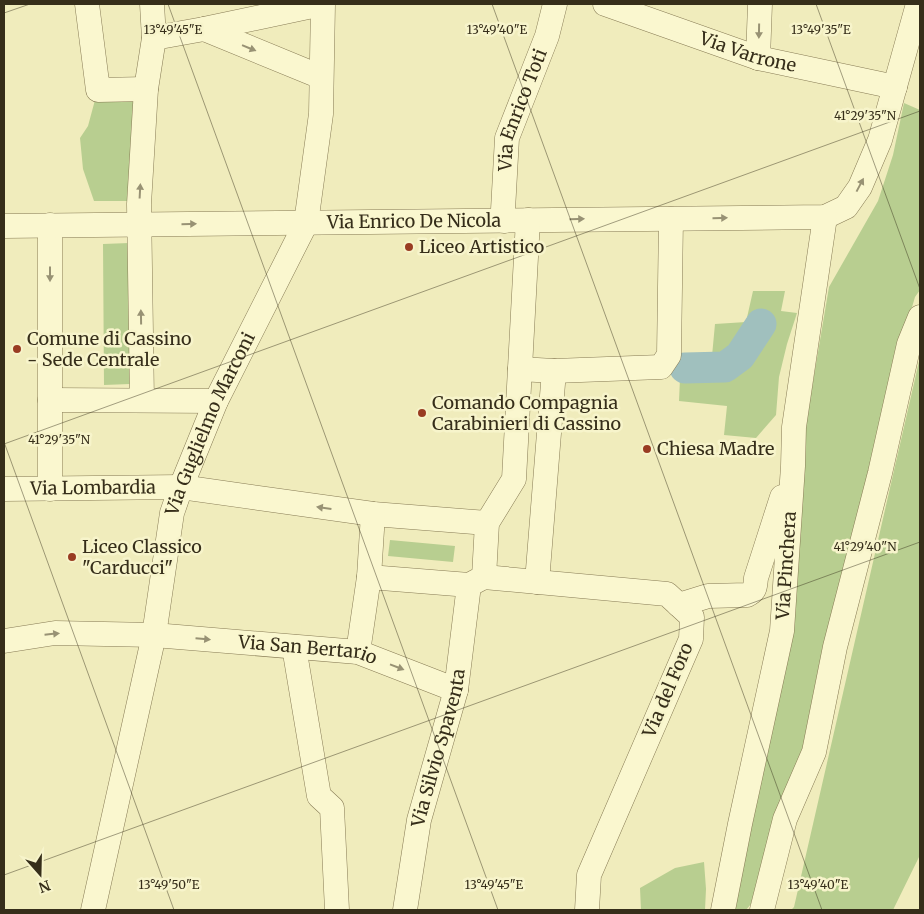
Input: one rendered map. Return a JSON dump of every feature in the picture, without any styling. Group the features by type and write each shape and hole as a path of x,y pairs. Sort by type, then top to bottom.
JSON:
{"street":[{"path":"87,4 98,90 146,89"},
{"path":"142,400 140,204 146,89 154,38 152,4"},
{"path":"154,38 323,4"},
{"name":"Via Guglielmo Marconi","path":"93,910 154,635 172,513 216,401 306,222 321,114 323,4"},
{"name":"Via Enrico Toti","path":"504,221 507,138 547,36 555,4"},
{"name":"Via Varrone","path":"605,4 758,58 895,87"},
{"path":"758,58 760,4"},
{"path":"825,217 846,207 860,186 880,140 918,4"},
{"path":"204,29 322,77"},
{"name":"Via Enrico De Nicola","path":"4,226 825,217"},
{"name":"Via Pinchera","path":"723,910 782,631 794,427 825,217"},
{"path":"520,369 554,371 661,367 669,354 671,219"},
{"path":"487,523 514,479 528,220"},
{"path":"50,225 50,489"},
{"path":"762,910 785,819 814,752 835,647 880,473 909,344 920,316"},
{"path":"537,582 554,371"},
{"path":"50,400 216,401"},
{"path":"679,605 708,596 747,595 752,593 793,466"},
{"name":"Via Lombardia","path":"4,490 181,487 372,514 487,523"},
{"path":"358,652 369,577 372,514"},
{"name":"Via Silvio Spaventa","path":"405,910 420,820 456,690 487,523"},
{"name":"Via del Foro","path":"369,577 537,582 667,594 692,617 692,639 589,875 587,910"},
{"name":"Via San Bertario","path":"4,641 55,633 154,635 358,652 456,690"},
{"path":"294,647 320,796 332,808 336,910"}],"green space":[{"path":"95,100 137,100 130,201 94,201 83,169 80,138 88,126"},
{"path":"904,103 920,110 920,290 915,297 884,403 800,769 786,793 751,904 746,910 733,910 803,441 829,287 878,201 893,155"},
{"path":"129,243 130,384 104,385 103,244"},
{"path":"753,291 785,291 781,311 797,313 779,377 776,415 756,438 724,435 727,406 679,401 681,356 712,356 715,324 746,322"},
{"path":"920,357 920,855 893,910 791,910 794,907"},
{"path":"390,540 455,546 453,562 388,556"},
{"path":"704,862 705,910 641,910 640,888 675,868"}],"waterway":[{"path":"685,368 725,367 740,356 761,324"}],"place":[{"name":"Liceo Artistico","path":"409,247"},
{"name":"Comune di Cassino - Sede Centrale","path":"17,349"},
{"name":"Comando Compagnia Carabinieri di Cassino","path":"422,413"},
{"name":"Chiesa Madre","path":"647,449"},
{"name":"Liceo Classico \"Carducci\"","path":"72,557"}]}
